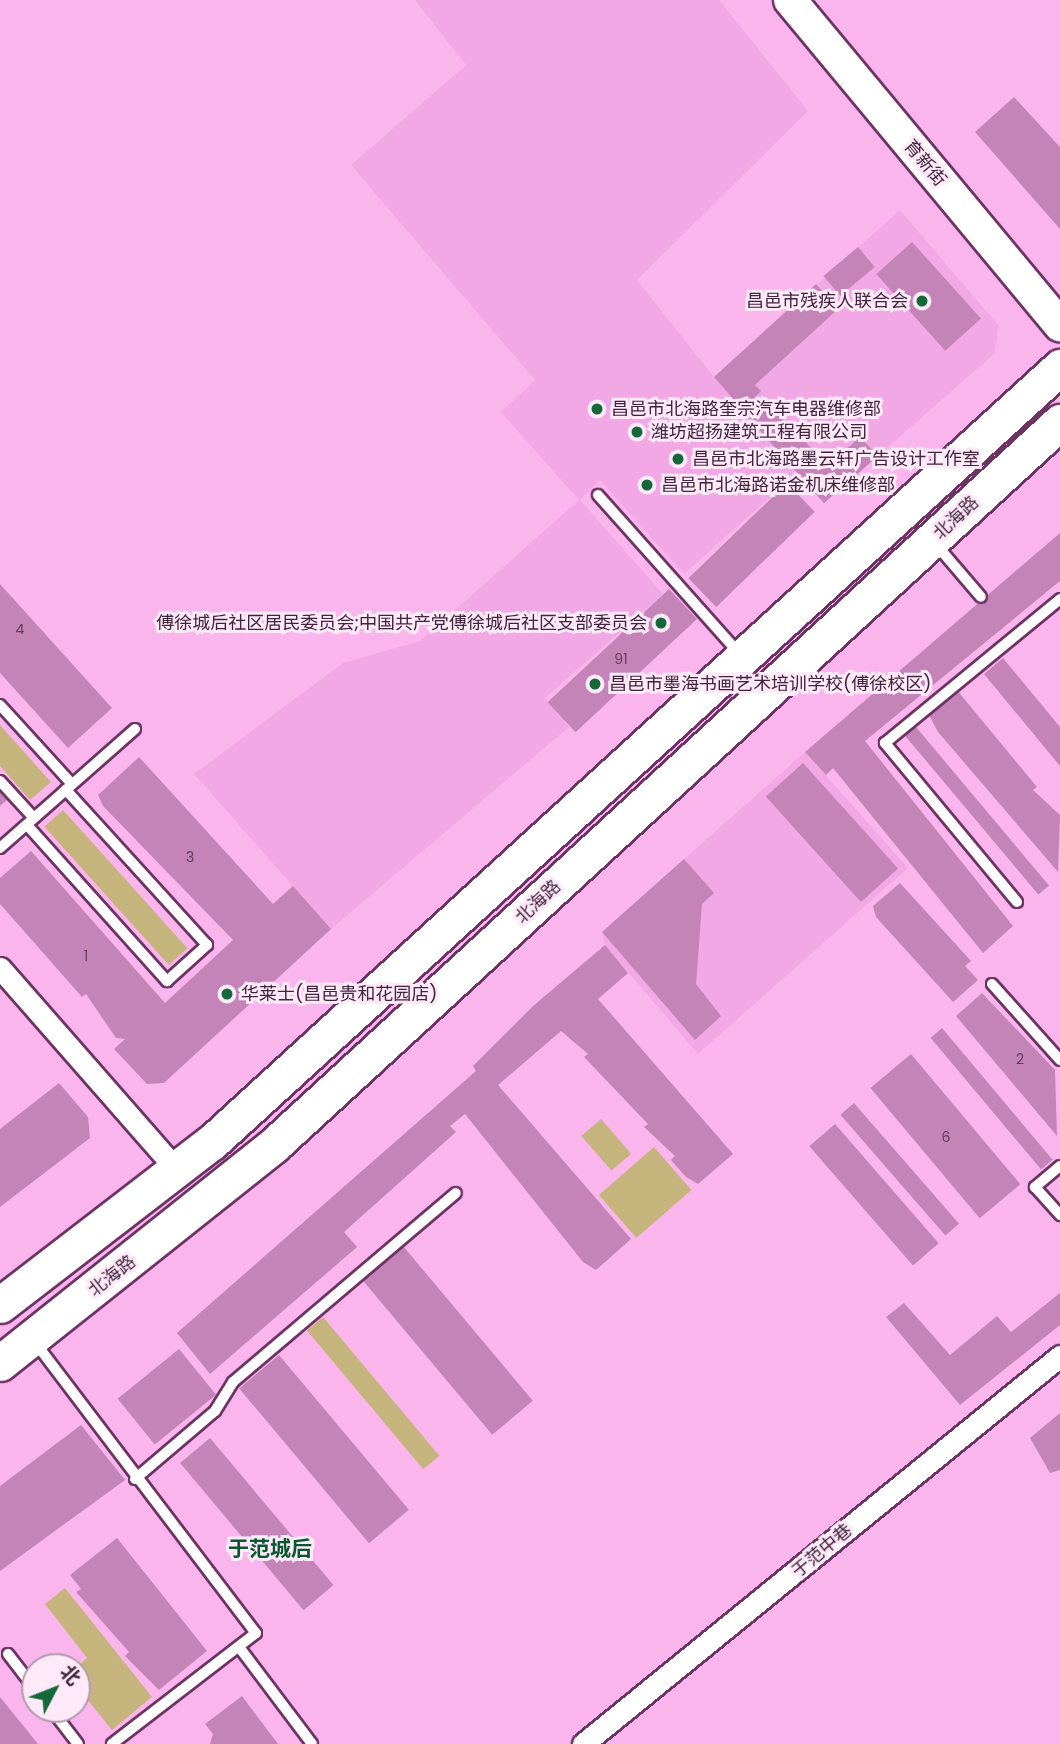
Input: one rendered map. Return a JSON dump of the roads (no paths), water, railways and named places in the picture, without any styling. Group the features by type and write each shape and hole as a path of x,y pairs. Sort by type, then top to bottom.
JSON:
{"main road":[{"path":"0,1305 177,1170 1060,367"},
{"name":"北海路","path":"0,1363 274,1145 1060,422"}],"street":[{"name":"育新街","path":"790,0 1060,325"},
{"path":"0,968 177,1170"},
{"name":"于范中巷","path":"583,1744 1060,1356"}],"lane":[{"path":"598,495 743,657"},
{"path":"932,540 981,597"},
{"path":"1017,902 884,743 1011,632 1060,598"},
{"path":"0,705 207,945 167,981 30,821 0,781"},
{"path":"0,848 135,729"},
{"path":"992,984 1060,1060"},
{"path":"1060,1166 1035,1186 1060,1215"},
{"path":"135,1479 215,1411 233,1382 456,1193"},
{"path":"33,1338 135,1479 256,1633 112,1744"},
{"path":"239,1647 312,1744"},
{"path":"8,1654 21,1671"},
{"path":"62,1723 78,1744"}],"place":[{"name":"昌邑市残疾人联合会","path":"922,301"},
{"name":"昌邑市北海路奎宗汽车电器维修部","path":"597,409"},
{"name":"潍坊超扬建筑工程有限公司","path":"637,432"},
{"name":"昌邑市北海路墨云轩广告设计工作室","path":"678,459"},
{"name":"昌邑市北海路诺金机床维修部","path":"647,485"},
{"name":"傅徐城后社区居民委员会;中国共产党傅徐城后社区支部委员会","path":"661,623"},
{"name":"昌邑市墨海书画艺术培训学校(傅徐校区)","path":"595,684"},
{"name":"华莱士(昌邑贵和花园店)","path":"227,994"}],"district":[{"name":"于范城后","path":"270,1549"}]}
